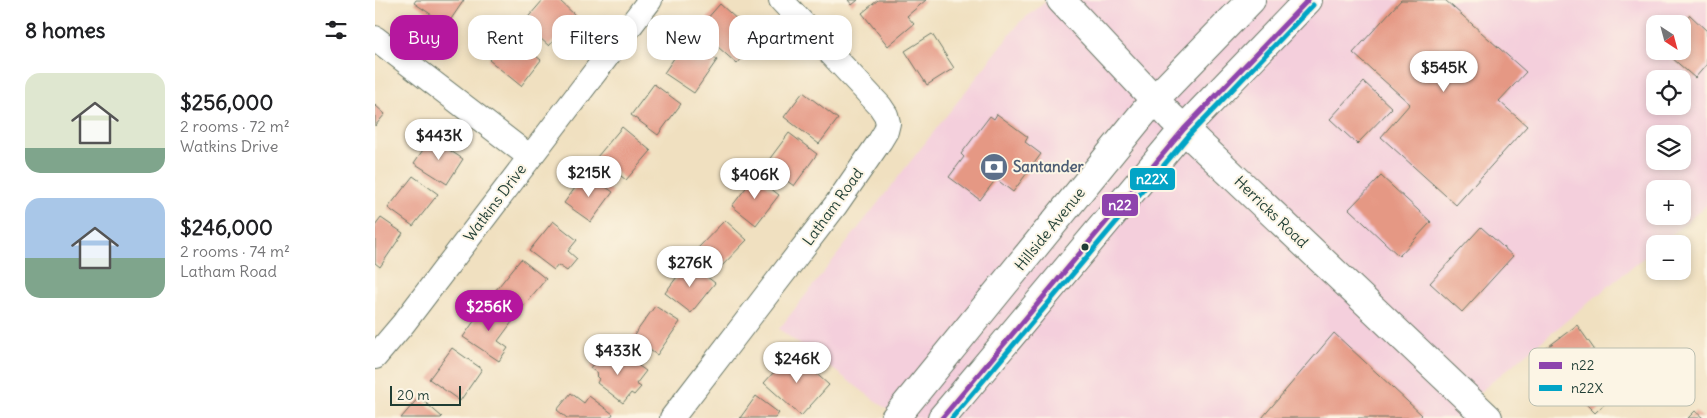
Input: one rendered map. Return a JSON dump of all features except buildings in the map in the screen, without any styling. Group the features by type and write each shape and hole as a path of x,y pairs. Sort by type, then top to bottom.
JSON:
{"main road":[{"name":"Herricks Road","path":"1061,0 1154,100 1488,418"},
{"name":"Hillside Avenue","path":"895,418 1154,100 1251,0"},
{"path":"942,418 1184,129 1308,0"}],"street":[{"name":"Watkins Drive","path":"375,358 650,0"},
{"name":"Latham Road","path":"672,418 835,206 887,131 886,114 880,106 781,0"},
{"path":"375,38 530,157"}],"shaded area":[{"path":"1048,0 1707,0 1707,205 1691,218 1691,180 1646,180 1646,225 1683,225 1671,235 1646,235 1646,255 1533,348 1529,348 1529,352 1470,400 1487,418 895,418 896,416 779,329 1020,22"}],"transit line":[{"name":"n22","path":"942,418 1184,129 1308,0"},
{"name":"n22X","path":"952,418 1190,134 1313,5"}],"place":[{"name":"Santander","path":"994,167"}]}
